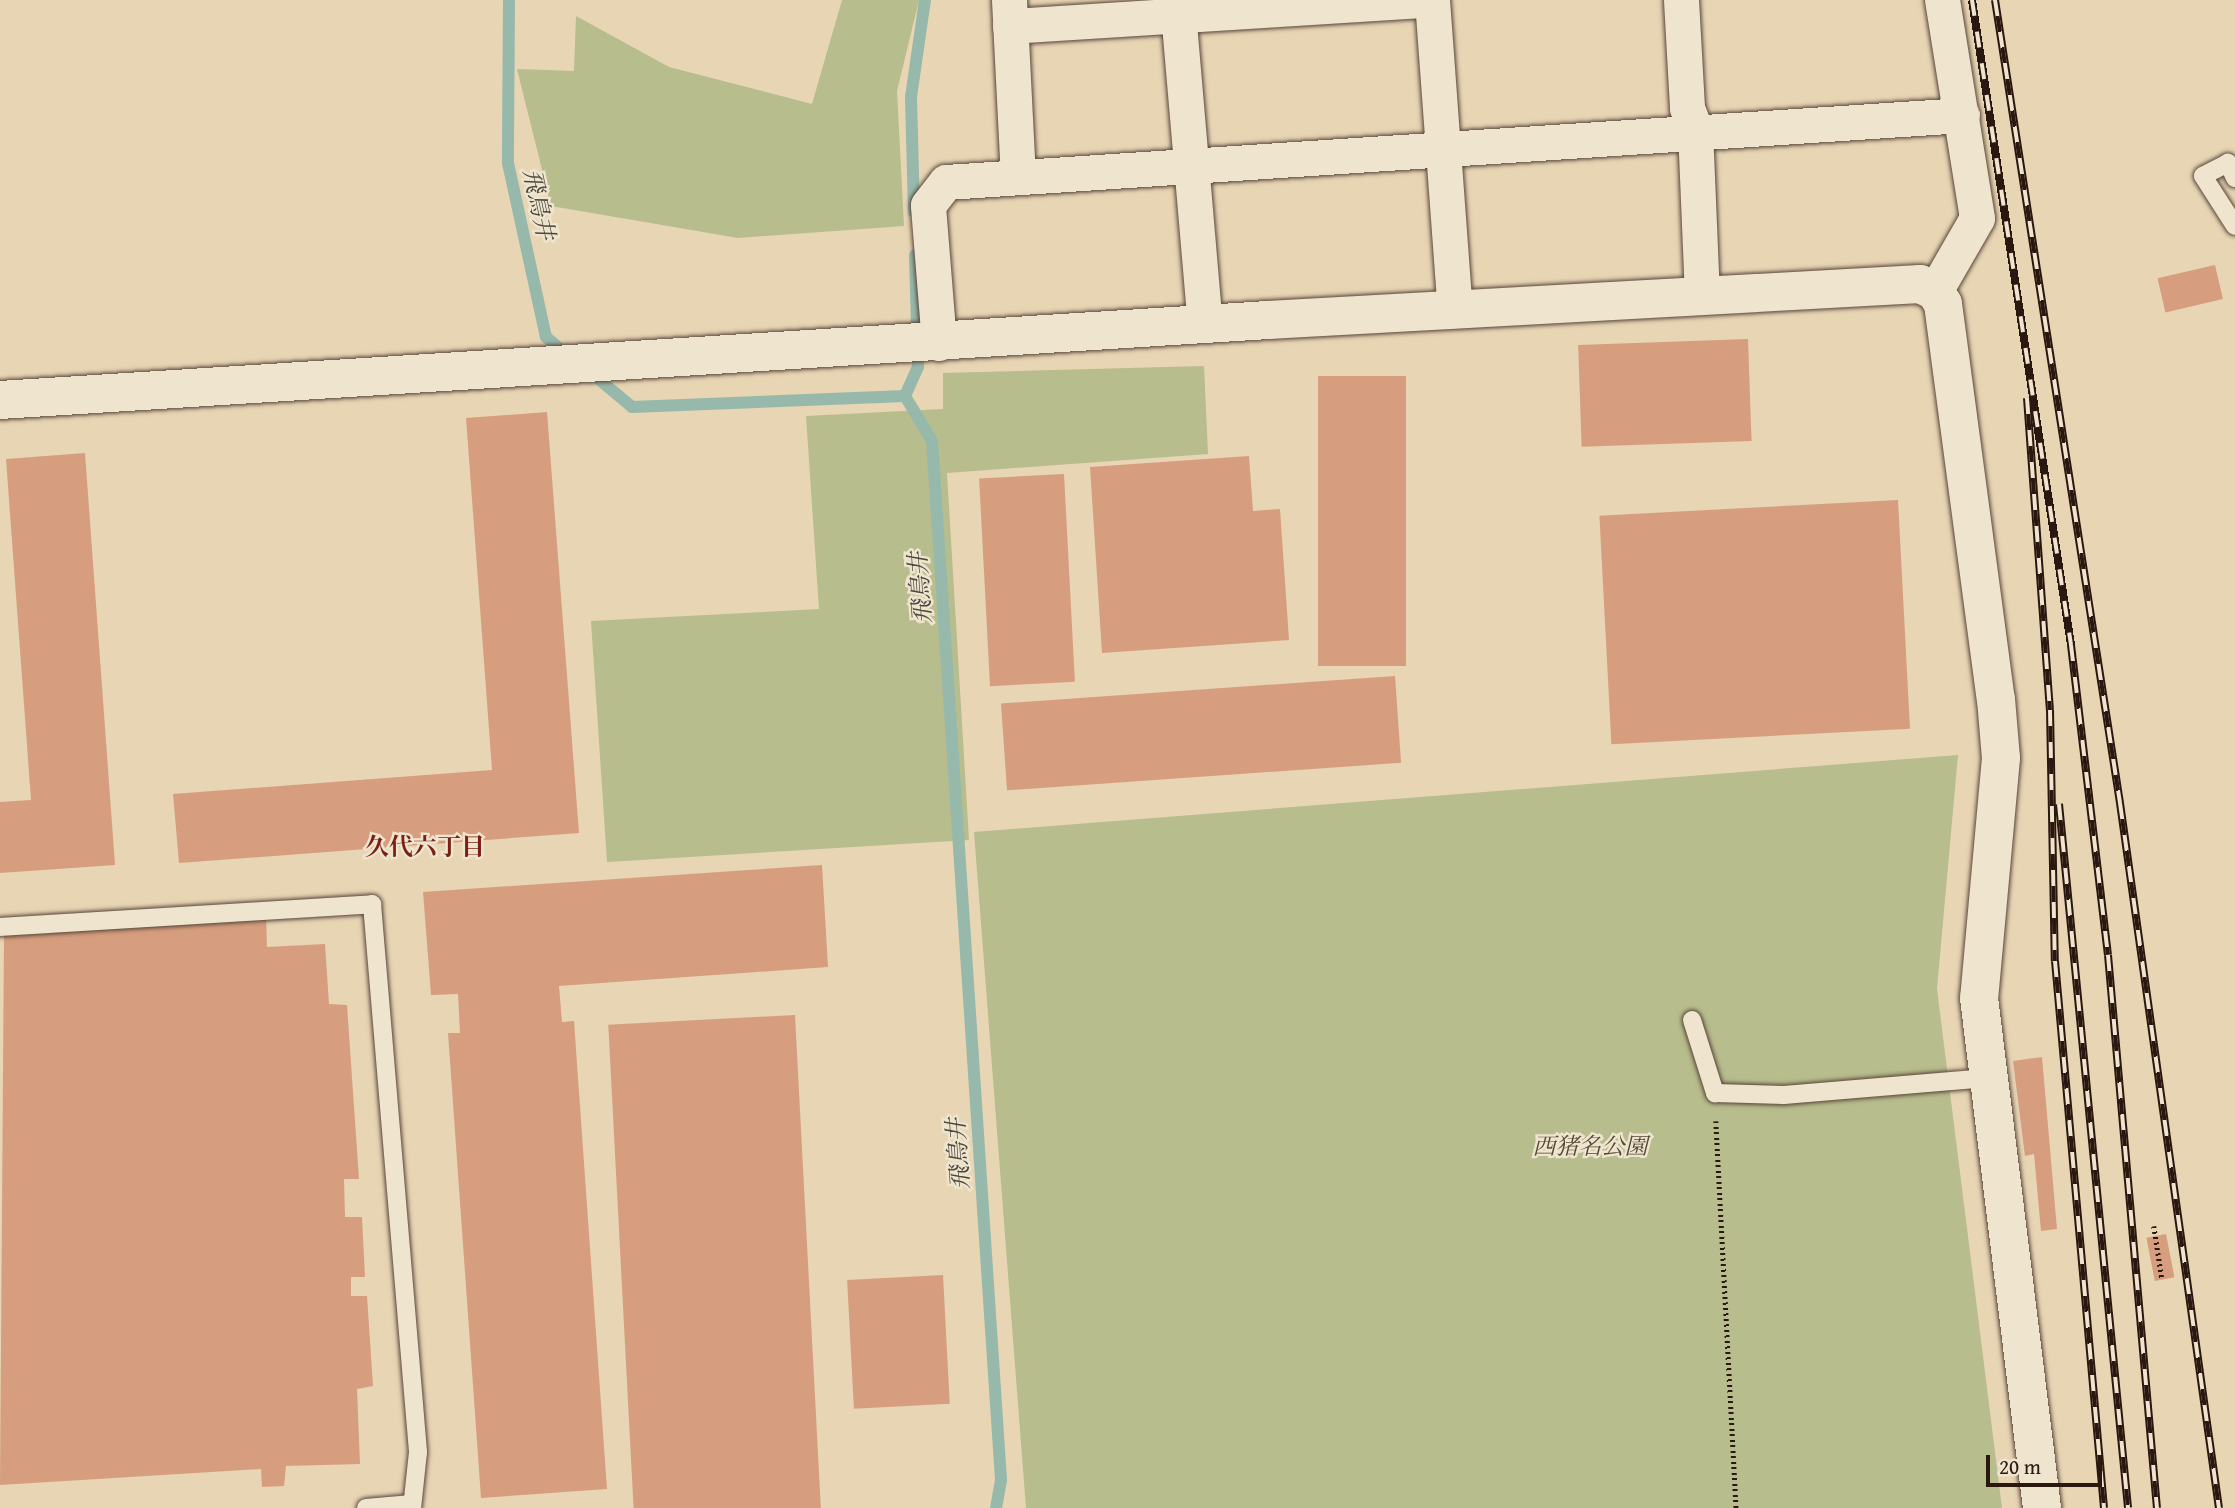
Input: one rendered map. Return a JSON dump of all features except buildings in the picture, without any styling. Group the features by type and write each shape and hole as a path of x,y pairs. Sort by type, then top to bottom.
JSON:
{"street":[{"path":"1018,177 1010,13 1420,0"},
{"path":"1432,0 1439,147 1455,310"},
{"path":"1681,0 1687,108 1695,129 1702,296"},
{"path":"1935,291 1977,218 1942,0"},
{"path":"1177,8 1188,166 1205,324"},
{"path":"939,343 928,205 946,182 1695,129 1962,115"},
{"path":"0,400 939,343 1205,324 1702,296 1920,284 1935,291 1945,318 2001,758 1979,998 2042,1508"}],"lane":[{"path":"2235,178 2228,163 2203,176 2235,226"},
{"path":"0,926 372,904 418,1452 412,1506 366,1508"},
{"path":"1692,1020 1715,1093 1784,1095 1987,1078"}],"path":[{"path":"1715,1093 1735,1508"},
{"path":"2154,1226 2162,1279"}],"green space":[{"path":"842,0 919,0 897,91 904,226 738,238 551,206 517,69 574,71 576,16 669,67 812,104"},
{"path":"1204,366 1208,454 947,473 969,840 607,862 591,621 819,609 806,416 943,409 943,373"},
{"name":"西猪名公園","path":"1958,755 1937,989 2002,1508 1026,1508 974,832"}],"waterway":[{"name":"飛鳥井","path":"509,0 508,163 546,337 569,356"},
{"path":"914,212 911,97 925,0"},
{"path":"905,396 918,367 915,255"},
{"name":"飛鳥井","path":"589,371 632,407 905,396 932,441 1001,1480 996,1508"}],"railway":[{"path":"1972,0 2071,645 2108,955 2157,1508"},
{"path":"1995,0 2120,803 2219,1508"},
{"path":"2027,398 2050,710 2055,961 2104,1508"},
{"path":"2059,804 2128,1508"}],"district":[{"name":"久代六丁目","path":"425,847"}]}
